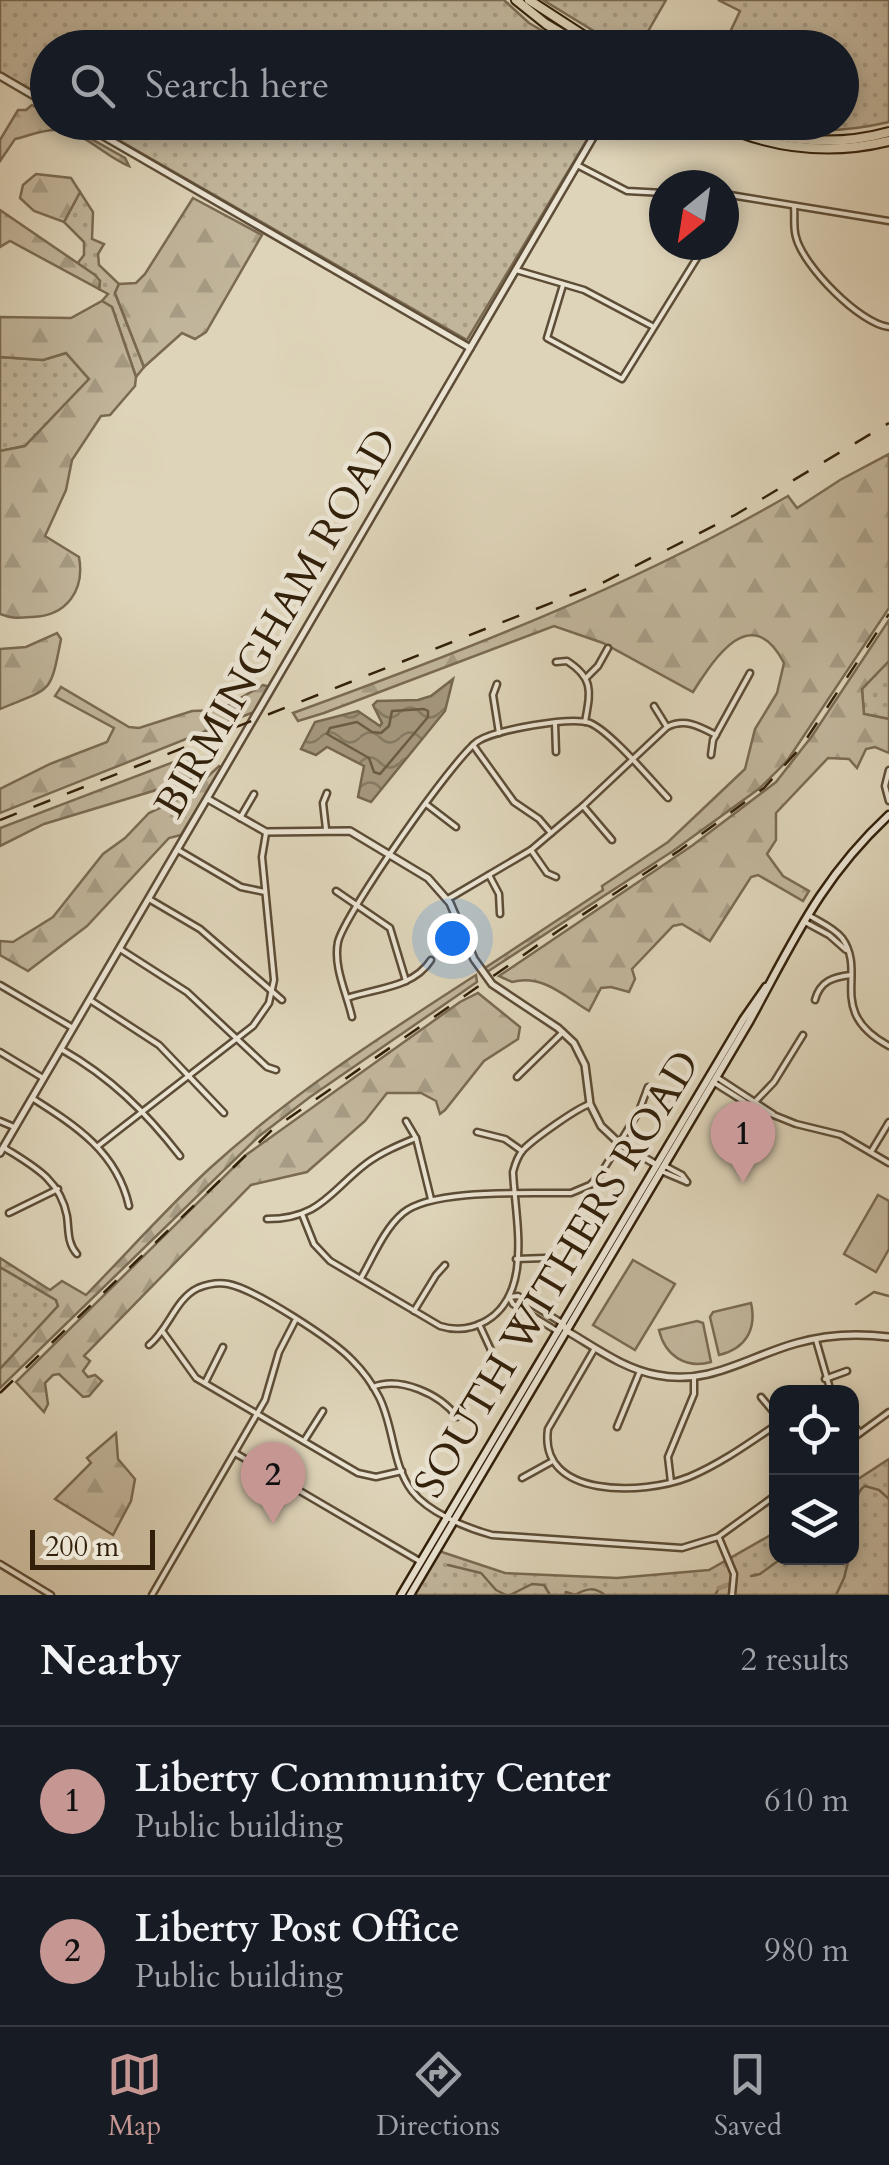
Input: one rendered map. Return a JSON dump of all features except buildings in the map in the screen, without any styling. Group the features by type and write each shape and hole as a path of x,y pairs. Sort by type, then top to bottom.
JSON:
{"main road":[{"path":"516,0 556,30"},
{"path":"529,0 575,30"},
{"path":"859,138 889,132"},
{"path":"756,140 801,148 846,148 889,141"},
{"path":"812,140 850,140"},
{"name":"SOUTH WITHERS ROAD","path":"451,1518 567,1331 806,918 844,860 889,815"},
{"name":"SOUTH WITHERS ROAD","path":"410,1595 557,1331 661,1167"},
{"name":"SOUTH WITHERS ROAD","path":"401,1595 424,1564"}],"street":[{"path":"0,76 30,94"},
{"path":"110,140 470,348"},
{"name":"BIRMINGHAM ROAD","path":"2,1150 592,140"},
{"path":"577,166 618,188 649,191"},
{"path":"739,197 889,221"},
{"path":"794,206 796,238 809,264 862,316 889,327"},
{"path":"564,285 546,338 622,379 694,260"},
{"path":"516,270 609,300 652,326"},
{"path":"586,678 608,648"},
{"path":"556,662 567,662 586,678 590,695 585,722"},
{"path":"711,755 716,735 750,673"},
{"path":"497,684 493,695 499,732"},
{"path":"654,706 666,727"},
{"path":"352,1018 341,980 338,944 391,854 473,745 499,732 585,722 604,732 668,798"},
{"path":"448,900 531,850 584,806 666,727 692,723 716,735"},
{"path":"555,724 556,752"},
{"path":"473,745 510,796 551,833"},
{"path":"889,770 885,786 889,801"},
{"path":"326,829 323,804 327,793"},
{"path":"240,818 254,794"},
{"path":"208,799 266,832 350,831 428,878 448,900 474,959 492,984 563,1032 582,1058 590,1104 601,1126 619,1142 661,1167"},
{"path":"426,804 456,827"},
{"path":"584,806 612,840"},
{"path":"98,1146 237,1039 265,1012 273,991 262,857 266,832"},
{"path":"178,850 241,886 265,892"},
{"path":"531,850 547,873 556,877"},
{"path":"489,875 500,894 500,914"},
{"path":"336,891 384,922 393,933 406,981"},
{"path":"149,899 200,929 282,1000"},
{"path":"806,918 846,950 851,1002 860,1022 889,1046"},
{"path":"120,949 167,976 276,1070"},
{"path":"348,998 406,981 424,971 431,960"},
{"path":"814,1000 823,984 850,975"},
{"path":"0,986 73,1028"},
{"path":"90,1000 147,1036 224,1113"},
{"path":"517,1078 563,1032"},
{"path":"752,1103 775,1082 802,1036"},
{"path":"61,1048 100,1072 144,1111 180,1156"},
{"path":"0,1052 43,1078"},
{"path":"713,1078 777,1116 842,1135 889,1163"},
{"path":"360,1279 397,1219 408,1209 431,1199 571,1193 585,1188 600,1175 640,1111 648,1087"},
{"path":"32,1098 80,1128 98,1146 121,1182 128,1206"},
{"path":"302,1214 319,1250 330,1261 452,1329 479,1324 498,1311 515,1282 514,1166 522,1152 568,1115 590,1104"},
{"path":"0,1121 15,1128"},
{"path":"406,1121 416,1138 431,1199"},
{"path":"871,1152 889,1122"},
{"path":"477,1132 505,1139 522,1152"},
{"path":"266,1219 302,1214 333,1197 370,1161 416,1138"},
{"path":"2,1150 44,1174 58,1189 70,1246 77,1254"},
{"path":"9,1213 58,1189"},
{"path":"516,1259 545,1258"},
{"path":"414,1311 445,1266"},
{"path":"149,1346 195,1290 213,1284 239,1287 344,1352 373,1386 388,1417 402,1471 417,1496 451,1518 492,1535 682,1548 718,1537 769,1501"},
{"path":"509,1297 518,1296 594,1348 640,1371 668,1377 716,1374 816,1338 851,1334 889,1336"},
{"path":"509,1297 513,1304 557,1331 567,1331"},
{"path":"152,1595 258,1414 283,1344 296,1320"},
{"path":"479,1324 491,1350"},
{"path":"163,1332 186,1368 205,1383 304,1441 364,1475 376,1477 402,1471"},
{"path":"816,1338 828,1385"},
{"path":"205,1383 223,1347"},
{"path":"594,1348 548,1428 546,1443 551,1462 576,1482 627,1487 671,1482 716,1464 769,1430"},
{"path":"826,1378 847,1370"},
{"path":"617,1427 640,1371"},
{"path":"671,1482 668,1457 689,1407 694,1377"},
{"path":"373,1386 405,1384 451,1409 457,1417"},
{"path":"761,1397 769,1407"},
{"path":"689,1407 698,1410"},
{"path":"304,1441 323,1412"},
{"path":"860,1433 889,1412"},
{"path":"235,1453 424,1564"},
{"path":"522,1478 551,1462"},
{"path":"718,1537 734,1574 732,1595"},
{"path":"0,1564 52,1595"}],"green space":[{"path":"0,0 504,0 541,30 30,30 30,89 0,72"},
{"path":"543,0 666,0 649,30 592,30"},
{"path":"718,0 889,0 889,122 859,128 859,30 731,30 740,11"},
{"path":"30,107 30,135 15,139 0,161 0,140 18,110"},
{"path":"86,140 93,140 125,158 129,166"},
{"path":"119,140 587,140 467,340"},
{"path":"36,174 71,178 80,192 64,222 34,211 20,198 23,185"},
{"path":"80,192 93,212 92,239 104,244 98,254 99,265 119,284 115,293 144,367 136,377 112,307 102,301 108,294 99,289 100,281 77,264 84,255 84,242 64,222"},
{"path":"193,198 262,235 206,332 195,339 182,333 144,367 115,293 119,284 136,283 145,274"},
{"path":"0,210 95,275 100,281 99,289 10,241 0,247"},
{"path":"102,301 112,307 136,377 135,386 110,415 101,416 72,460 66,490 45,536 79,557 76,590 55,612 4,616 0,614 0,451 25,446 89,379 66,353 43,360 0,357 0,317 71,318"},
{"path":"66,353 89,379 25,446 0,451 0,357 43,360"},
{"path":"889,454 889,608 787,761 760,788 673,851 487,972 485,968 668,842 745,769 755,729 777,693 784,663 771,645 759,636 746,636 734,642 711,665 693,692 603,643 554,626 324,713 298,721 293,713 607,588 788,496 797,508"},
{"path":"889,620 889,661 862,689 864,714 889,719 889,753 875,747 866,749 857,768 849,759 828,758 776,813 776,840 767,854 783,876 809,891 803,901 758,875 751,877 710,941 682,924 673,926 632,969 635,979 629,992 601,988 589,1011 543,983 512,982 499,976 693,845 776,782 812,736"},
{"path":"57,633 61,639 46,687 0,709 0,649 26,647"},
{"path":"889,660 889,719 864,714 862,689"},
{"path":"263,685 270,687 254,712 0,813 0,789 107,742 114,728 55,696 61,687 129,727 139,728 192,711 220,710"},
{"path":"192,755 205,771 186,781 44,824 0,846 0,828"},
{"path":"219,766 222,768 181,835 169,838 87,926 28,971 0,955 0,941 13,942 53,917 103,854 149,813 189,794"},
{"path":"476,975 477,982 258,1137 0,1388 0,1369 58,1306 56,1300 0,1267 0,1258 50,1290 62,1281 86,1295 209,1169 272,1115 338,1066"},
{"path":"478,993 520,1027 518,1039 484,1061 445,1110 440,1114 436,1101 421,1093 387,1093 365,1121 307,1172 251,1185 84,1356 90,1361 83,1371 102,1381 89,1396 83,1397 59,1374 53,1375 45,1383 48,1404 44,1412 16,1382 246,1155"},
{"path":"878,1195 889,1201 889,1249 876,1272 844,1254"},
{"path":"633,1260 675,1284 635,1350 593,1325"},
{"path":"0,1267 56,1300 58,1306 0,1369"},
{"path":"751,1303 752,1322 747,1337 736,1348 719,1355 710,1317 713,1312"},
{"path":"703,1323 711,1362 693,1364 678,1358 666,1347 659,1330"},
{"path":"116,1433 118,1459 135,1479 131,1501 113,1535 55,1499 91,1463 87,1458"},
{"path":"889,1459 889,1595 414,1595 439,1551 505,1573 617,1578 709,1570 769,1536 769,1565 859,1565 859,1478"}],"water":[{"path":"453,679 445,711 371,802 358,797 364,766 327,747 316,755 301,749 315,722 358,711 380,726 373,705 377,701 418,700 431,696"}],"waterway":[{"path":"856,1304 874,1292 889,1296"},
{"path":"859,1492 865,1486 879,1490 889,1499"},
{"path":"448,1565 481,1573 506,1595"},
{"path":"751,1576 772,1565"},
{"path":"836,1595 847,1565"},
{"path":"510,1595 532,1584 544,1585 550,1595"},
{"path":"719,1588 728,1585"},
{"path":"715,1595 719,1588"},
{"path":"565,1595 590,1589 605,1595"}],"railway":[{"path":"0,820 602,583 735,515 889,423"},
{"path":"0,1393 273,1129 680,850 764,788 801,747 889,614"}],"place":[{"name":"Liberty Community Center","path":"743,1183"},
{"name":"Liberty Post Office","path":"273,1524"}]}
